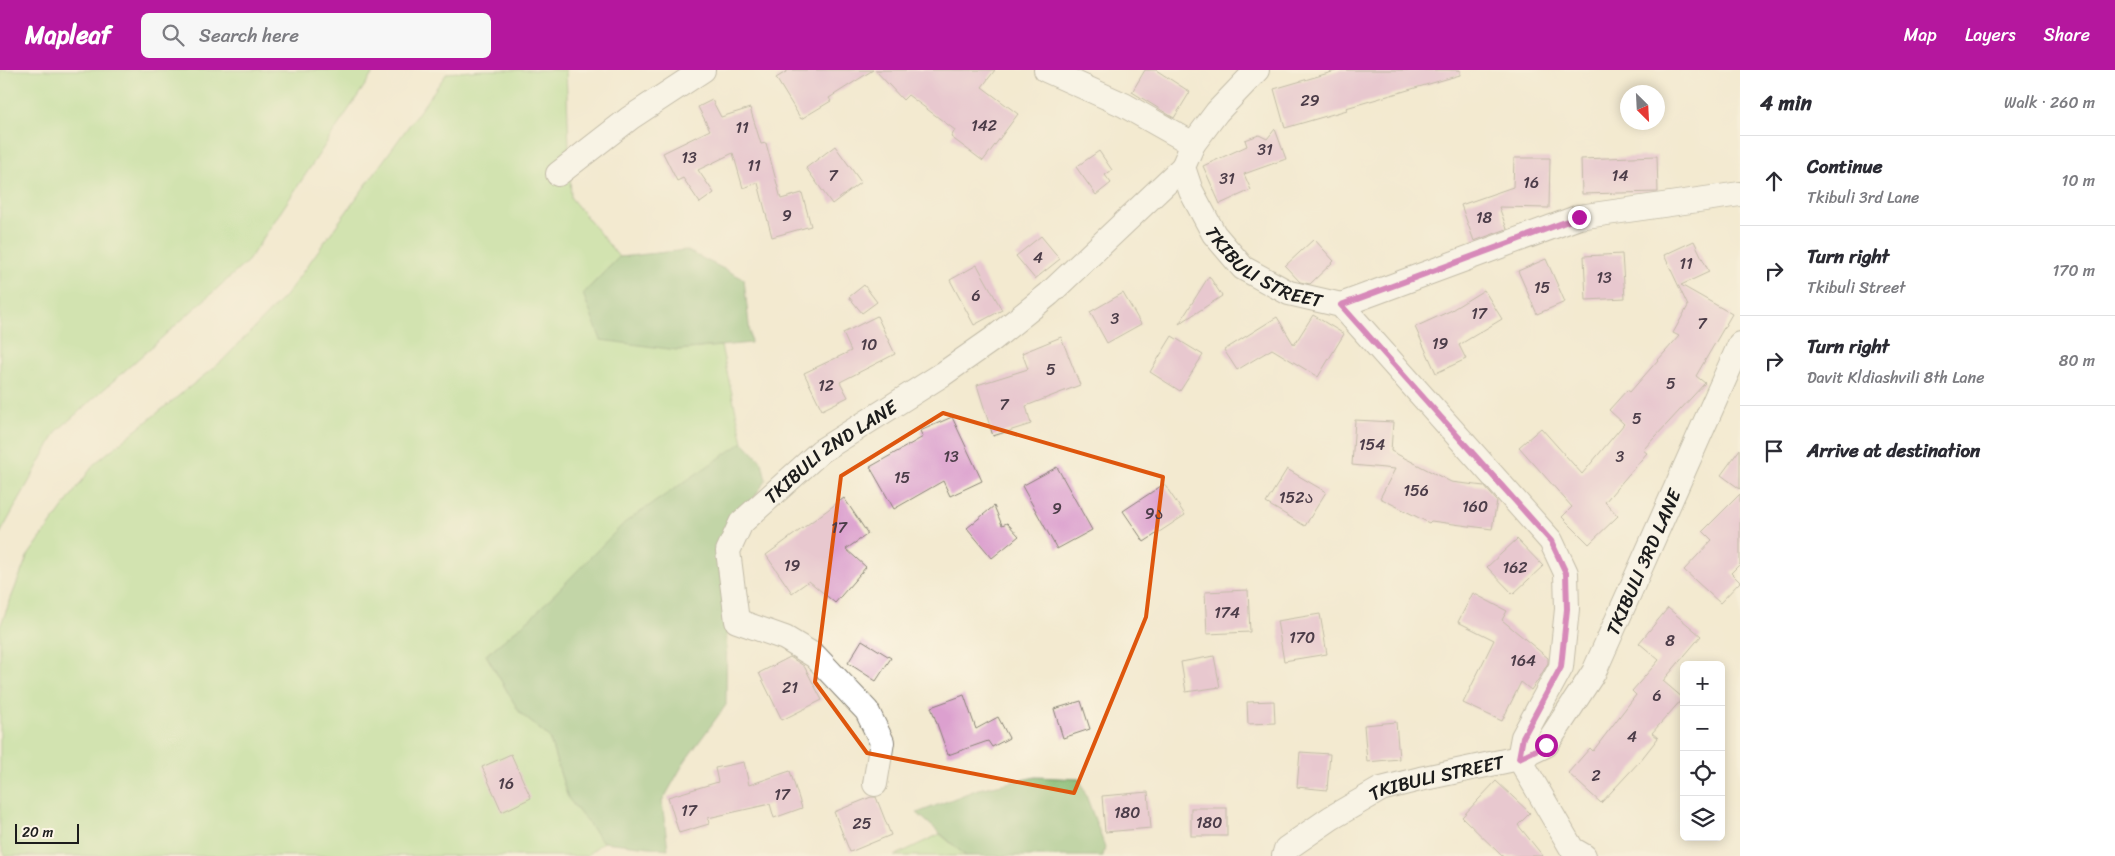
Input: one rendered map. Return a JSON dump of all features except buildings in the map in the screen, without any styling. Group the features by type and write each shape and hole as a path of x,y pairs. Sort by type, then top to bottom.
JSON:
{"street":[{"path":"558,174 630,118 702,70"},
{"path":"1046,70 1124,105 1193,144"},
{"path":"1183,167 1193,144 1217,112 1257,70"},
{"name":"TKIBULI STREET","path":"1183,167 1191,191 1214,234 1243,268 1289,293 1341,305 1551,541 1566,573 1567,609 1561,667 1523,737 1519,758 1420,778 1381,789 1331,818 1286,849 1284,856"},
{"name":"TKIBULI 2ND LANE","path":"875,784 882,742 867,711 815,656 785,638 737,621 728,551 741,523 821,451 943,374 993,339 1042,299 1183,167"},
{"path":"1341,305 1579,217 1740,194"},
{"name":"TKIBULI 3RD LANE","path":"1519,758 1546,745 1594,672 1740,344"},
{"path":"1519,758 1572,849 1584,856"}],"highlighted area":[{"path":"943,413 1163,477 1146,617 1074,793 867,753 815,682 841,476"}],"green space":[{"path":"0,70 375,70 248,261 57,431 0,534"},
{"path":"484,70 566,70 571,198 619,257 583,294 677,350 721,346 743,442 486,655 520,713 549,737 568,798 603,842 586,856 5,856 0,843 0,627 27,557 95,463 222,361 286,295 447,73"},
{"path":"686,250 744,279 751,343 677,350 601,340 583,294 619,257"},
{"path":"743,442 762,462 766,480 720,547 727,609 726,705 685,761 662,802 668,849 603,842 568,798 549,737 520,713 486,655 533,616 624,523"},
{"path":"1036,777 1080,779 1105,847 1103,856 966,856 917,813 978,789"},
{"path":"940,834 966,856 894,856"}],"route":[{"path":"1546,745 1519,758 1523,737 1561,667 1567,609 1566,573 1551,541 1341,305 1579,217"}]}
